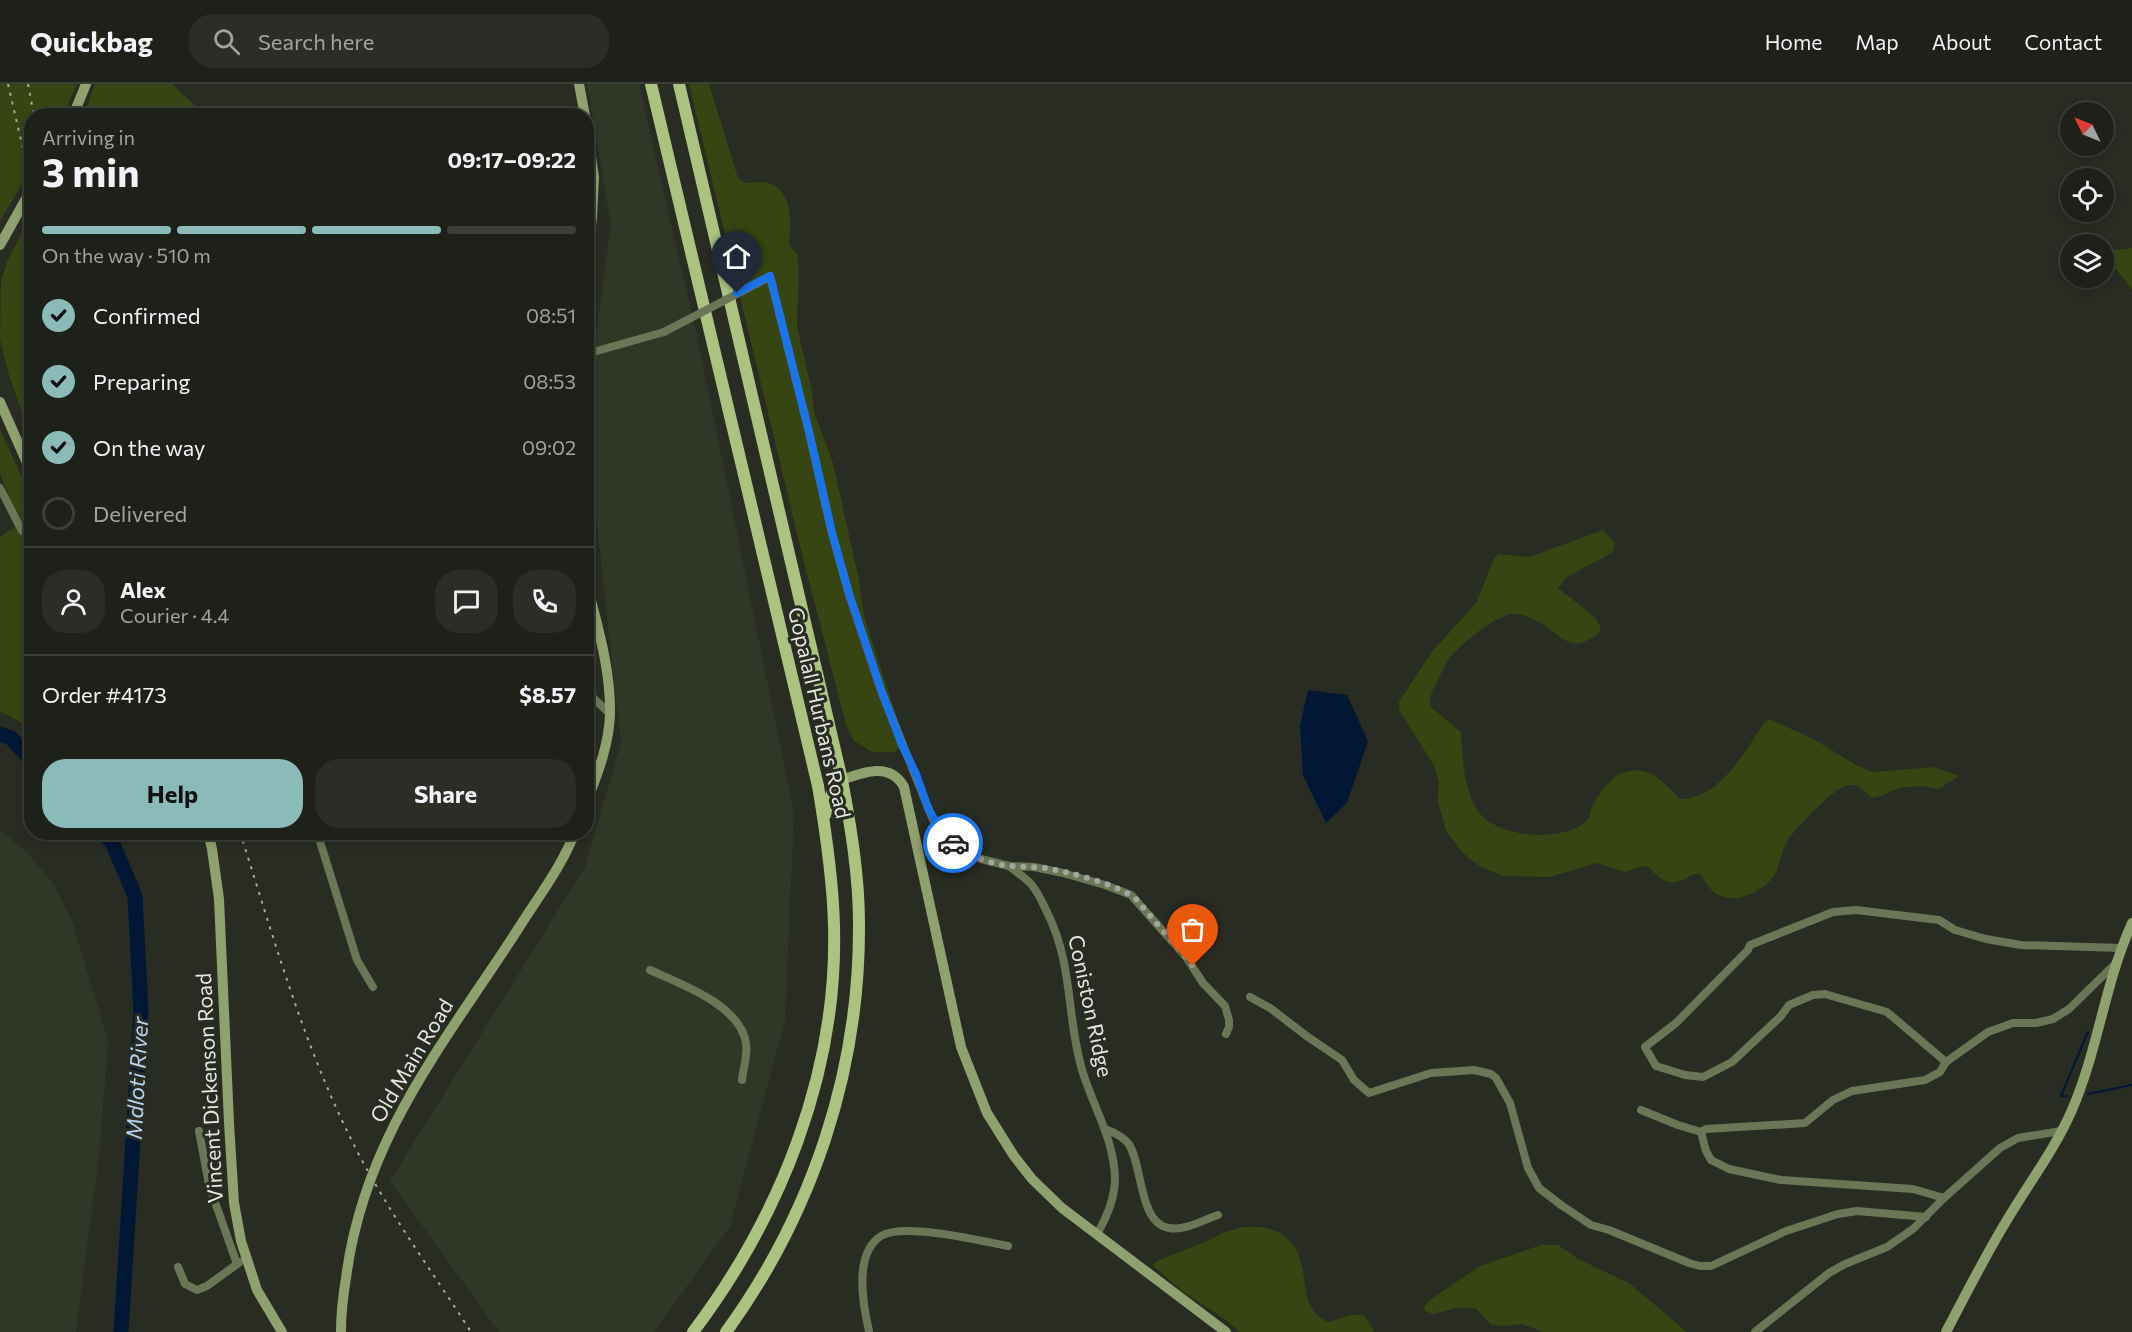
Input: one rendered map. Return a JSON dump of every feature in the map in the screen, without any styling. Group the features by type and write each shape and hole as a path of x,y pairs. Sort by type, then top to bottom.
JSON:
{"main road":[{"name":"Gopalall Hurbans Road","path":"651,84 813,770 824,820 833,908 833,967 829,1012 811,1097 799,1137 762,1224 726,1286 693,1332"},
{"name":"Gopalall Hurbans Road","path":"679,84 842,780 856,866 860,924 856,1002 847,1057 831,1122 800,1207 772,1260 726,1332"},
{"path":"813,770 829,780 842,780"},
{"path":"824,820 832,790 842,780"}],"street":[{"path":"76,108 86,84"},
{"path":"579,84 584,108"},
{"path":"1,241 24,202"},
{"path":"594,352 663,332 770,276 849,594 902,745 931,814 942,833 968,853 1010,866 1034,867 1063,873 1126,892 1136,899 1225,1006 1229,1020 1226,1034"},
{"path":"0,402 24,456"},
{"path":"0,488 22,531"},
{"path":"594,615 604,657 610,714 604,755 594,782"},
{"path":"594,700 610,714"},
{"path":"842,780 881,770 900,780 904,787 961,1047 973,1083 987,1113 1026,1171 1062,1208 1226,1332"},
{"name":"Vincent Dickenson Road","path":"210,840 219,899 231,1171 242,1261 256,1290 282,1332"},
{"path":"320,840 357,960 373,987"},
{"name":"Old Main Road","path":"341,1332 348,1258 357,1220 363,1197 391,1132 429,1062 561,862 571,840"},
{"name":"Coniston Ridge","path":"1010,866 1030,883 1049,915 1064,958 1081,1064 1105,1129 1114,1168 1114,1192 1097,1234"},
{"path":"1030,883 1030,873 1034,867"},
{"path":"1946,1062 1887,1012 1825,994 1813,995 1789,1005 1780,1017 1732,1062 1703,1077 1685,1075 1656,1066 1645,1047 1676,1023 1748,950 1750,945 1833,912 1856,910 1939,920 1955,930 1986,939 2021,945 2121,948"},
{"path":"1946,1332 2007,1219 2072,1109 2121,948 2132,923"},
{"path":"1641,1110 1701,1132 1706,1129 1805,1123 1833,1100 1852,1091 1924,1080 1940,1072 1946,1062 1989,1032 2013,1023 2036,1023 2053,1019 2069,1009 2117,962"},
{"path":"650,970 710,999 728,1012 743,1033 747,1046 742,1080"},
{"path":"1250,997 1270,1008 1342,1060 1354,1080 1369,1093 1431,1073 1474,1070 1491,1074 1496,1078 1510,1103 1528,1168 1539,1188 1591,1225 1609,1230 1689,1263 1711,1266 1785,1231 1838,1214 1857,1211 1926,1217"},
{"path":"1105,1129 1121,1136 1130,1146 1148,1208 1162,1226 1181,1228 1218,1215"},
{"path":"178,1267 185,1284 197,1290 207,1286 242,1261 209,1185 199,1131"},
{"path":"1755,1332 1829,1273 1887,1247 1913,1229 2000,1148 2018,1138 2061,1131"},
{"path":"1701,1132 1711,1160 1729,1169 1781,1180 1913,1189 1944,1198"},
{"path":"869,1331 862,1285 864,1266 873,1243 888,1233 928,1232 1008,1246"}],"shaded area":[{"path":"587,84 639,84 698,341 794,813 785,1020 730,1226 654,1332 499,1332 390,1181 585,867 621,743 594,497 594,350 611,225 594,125 594,108 591,108"},
{"path":"0,830 27,852 55,886 71,918 108,1040 100,1147 76,1332 0,1332"}],"green space":[{"path":"0,84 77,84 66,108 24,108 24,181 0,221"},
{"path":"95,84 172,84 198,108 86,108"},
{"path":"689,84 709,84 738,178 745,183 768,183 783,193 787,200 790,218 789,245 797,254 799,270 797,326 812,392 814,412 833,463 858,576 864,616 905,742 894,752 872,752 854,741 846,725 800,546"},
{"path":"24,229 24,419 0,339 1,281 7,262"},
{"path":"2132,248 2132,290 2114,266 2114,250"},
{"path":"0,429 24,482 24,526 13,506 0,473"},
{"path":"16,526 24,534 24,724 0,711 0,537"},
{"path":"1603,530 1615,542 1613,552 1567,577 1558,588 1596,618 1601,629 1598,634 1579,643 1568,642 1526,616 1510,614 1491,623 1455,652 1433,689 1430,700 1432,708 1461,732 1469,793 1478,811 1487,820 1513,832 1529,834 1545,835 1574,829 1588,820 1592,807 1609,783 1622,773 1640,770 1655,776 1680,799 1694,797 1719,783 1730,772 1764,723 1770,719 1815,740 1856,765 1873,772 1934,767 1959,776 1938,789 1919,786 1900,788 1872,798 1857,786 1842,787 1821,804 1788,840 1777,870 1767,884 1741,897 1723,897 1715,893 1700,874 1694,874 1672,883 1661,879 1648,867 1642,866 1626,872 1597,863 1550,877 1502,876 1478,865 1464,854 1446,831 1438,801 1439,783 1435,767 1399,710 1399,702 1431,653 1476,603 1498,554 1529,557"},
{"path":"1242,1227 1266,1228 1284,1235 1294,1247 1300,1260 1310,1303 1317,1315 1329,1322 1351,1315 1365,1316 1374,1332 1240,1332 1182,1291 1152,1265 1222,1233"},
{"path":"1541,1245 1558,1245 1579,1259 1630,1284 1687,1332 1543,1332 1522,1324 1492,1325 1475,1308 1456,1308 1433,1314 1425,1311 1424,1306 1434,1297 1480,1266"}],"water":[{"path":"1308,690 1347,695 1368,741 1347,803 1326,823 1303,775 1300,726"}],"waterway":[{"name":"Mdloti River","path":"0,734 11,738 24,752"},
{"name":"Mdloti River","path":"110,840 135,896 141,1011 121,1332"},
{"path":"2067,1096 2061,1096 2088,1032"},
{"path":"2088,1094 2132,1085"}],"railway":[{"path":"8,84 24,153"},
{"path":"28,84 32,108"},
{"path":"243,840 305,1032 337,1109 382,1195 471,1332"}],"way so far":[{"path":"953,843 981,859 1010,866 1045,868 1126,892 1136,899 1193,966"}],"route":[{"path":"737,293 770,276 849,594 881,690 933,820 953,843"}]}
